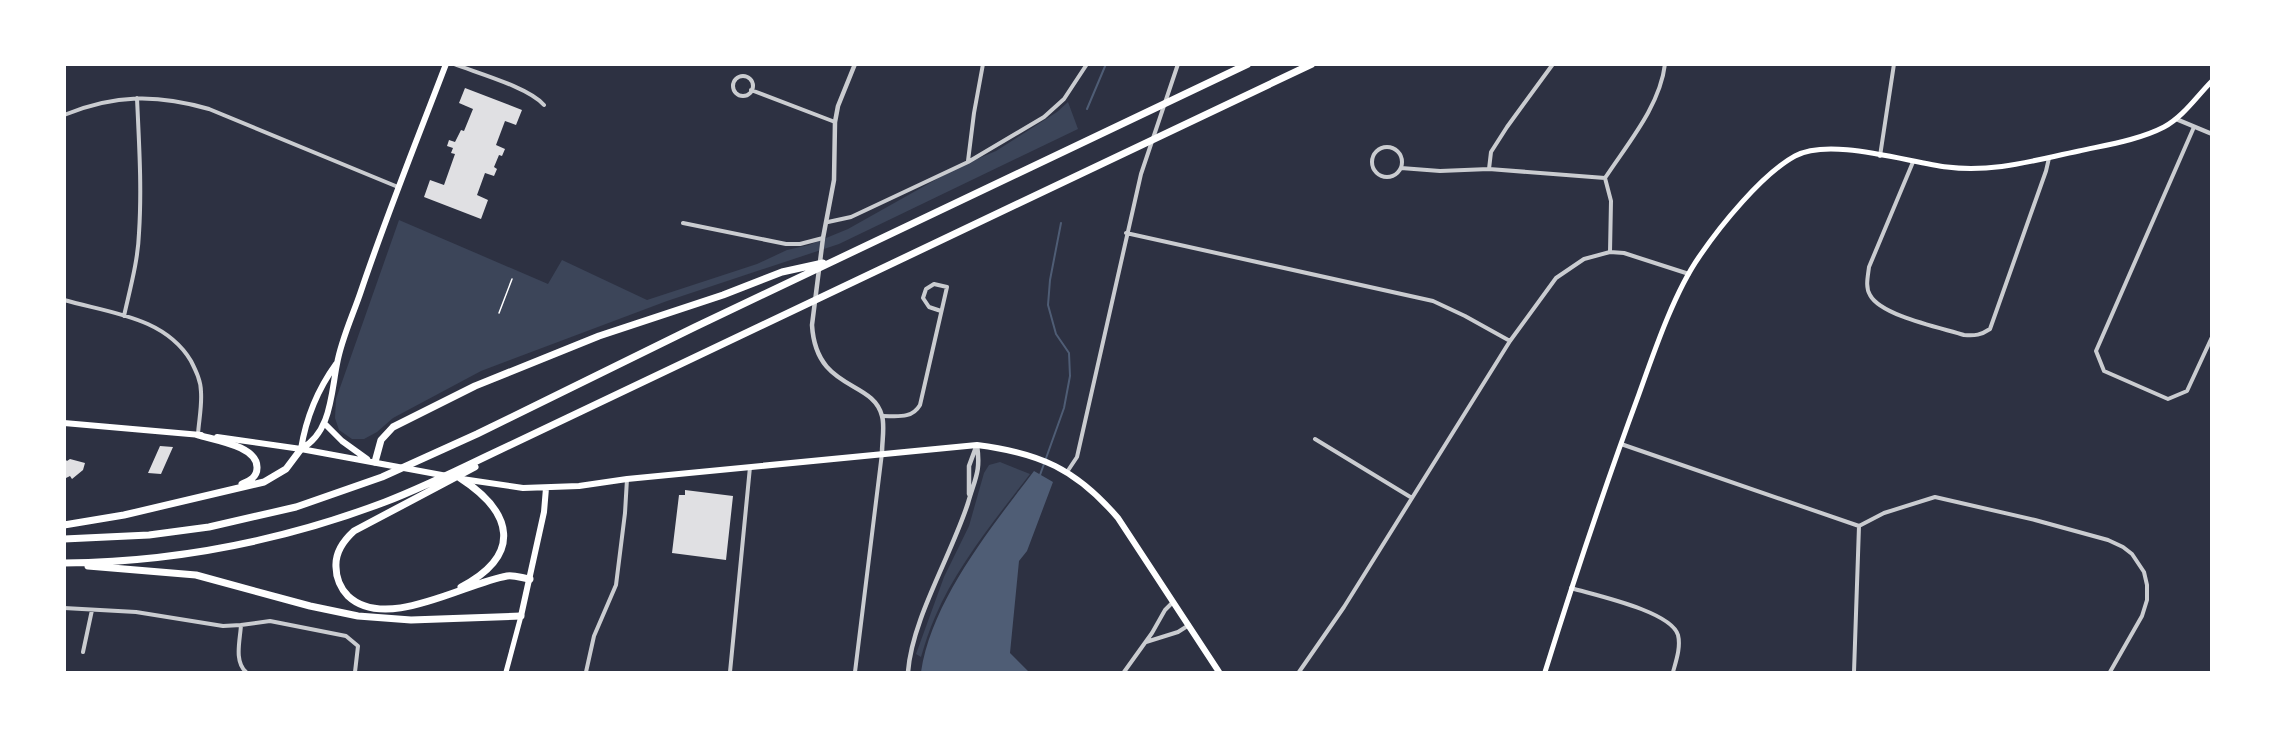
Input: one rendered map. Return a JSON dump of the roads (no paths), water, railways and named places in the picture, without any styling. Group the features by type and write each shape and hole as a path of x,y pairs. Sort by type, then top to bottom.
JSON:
{"highway":[{"path":"64,539 139,536 209,526 268,514 353,488 457,444 844,256 1248,64"},
{"path":"64,563 180,555 240,545 358,512 415,490 1312,64"},
{"path":"375,462 381,440 388,430 452,397 582,342 723,295 782,272 832,262"},
{"path":"530,579 508,576 440,598 388,608 359,603 344,592 339,583 336,568 338,552 347,537 361,527 567,418"},
{"path":"194,498 248,482 257,470 255,459 249,452 198,435"},
{"path":"64,525 116,516 272,479 286,469 301,448"},
{"path":"440,598 487,571 499,555 503,541 503,527 495,508 479,491 460,478"},
{"path":"64,563 196,575 310,606 358,616 411,620 521,616"}],"main road":[{"path":"301,448 312,441 324,423 334,388 337,363 374,252 446,64"},
{"path":"1545,672 1620,444 1652,359 1689,274 1699,257 1735,211 1772,173 1796,156 1815,150 1844,150 1979,170 2004,167 2127,140 2163,128 2176,119 2211,81"},
{"path":"301,448 307,423 322,383 337,363"},
{"path":"322,383 334,388"},
{"path":"64,423 198,435 301,448 523,488 579,486 627,479 977,445 1001,448 1038,457 1064,470 1094,492 1118,518 1219,672"},
{"path":"324,423 342,441 375,462"},
{"path":"506,672 530,579 544,512 546,488"}],"street":[{"path":"454,64 519,89 537,98 544,105"},
{"path":"855,64 838,106 835,122 834,180 812,325 816,352 829,370 872,400 883,417 882,453 855,672"},
{"path":"968,162 974,113 984,64"},
{"path":"828,222 851,217 968,162 1044,117 1064,99 1087,64"},
{"path":"1064,470 1077,457 1141,174 1178,64"},
{"path":"1489,169 1491,152 1553,64"},
{"path":"1610,252 1611,201 1605,178 1655,100 1663,82 1665,64"},
{"path":"1880,156 1894,64"},
{"path":"742,75 748,77 752,83 751,90 744,95 735,93 733,88 737,77 742,75"},
{"path":"751,90 835,122"},
{"path":"124,316 136,262 139,234 140,160 137,98"},
{"path":"64,115 109,100 164,98 209,109 399,188"},
{"path":"2176,119 2211,134"},
{"path":"2194,127 2096,351 2104,371 2168,399 2187,392 2211,337"},
{"path":"1401,168 1401,158 1395,149 1385,147 1376,152 1373,157 1373,167 1380,175 1389,177 1401,168 1440,171 1489,169 1605,178"},
{"path":"1913,162 1869,267 1867,284 1869,294 1877,303 1890,311 1964,335 1974,336 1983,334 1990,328 2049,157"},
{"path":"682,223 786,244 801,244 824,238"},
{"path":"1126,233 1433,301 1510,341"},
{"path":"1299,672 1344,607 1510,341 1556,278 1584,259 1610,252 1624,253 1689,274"},
{"path":"883,417 908,415 919,408 948,287 934,284 926,289 923,298 929,307 941,311"},
{"path":"64,300 156,326 167,333 187,354 195,369 201,391 198,435"},
{"path":"1315,439 1412,498"},
{"path":"1620,444 1858,526 1884,513 1935,497 2035,520 2108,540 2132,554 2144,572 2147,585 2147,600 2142,616 2110,672"},
{"path":"970,496 969,466 977,445"},
{"path":"908,672 917,632 956,538 977,479 979,459 977,445"},
{"path":"730,672 750,467"},
{"path":"586,672 597,628 616,585 627,479"},
{"path":"1854,672 1858,526"},
{"path":"1571,588 1650,613 1673,626 1677,634 1678,657 1673,672"},
{"path":"1124,672 1146,642 1165,610 1173,602"},
{"path":"64,608 136,612 223,626 270,621 346,636 358,646 355,672"},
{"path":"83,652 92,610"},
{"path":"241,625 238,658 239,664 246,672"},
{"path":"1146,642 1178,632 1189,625"}],"waterway":[{"path":"1087,109 1106,64"},
{"path":"1040,475 1064,408 1070,376 1069,353 1056,334 1048,305 1050,280 1061,223"}]}
